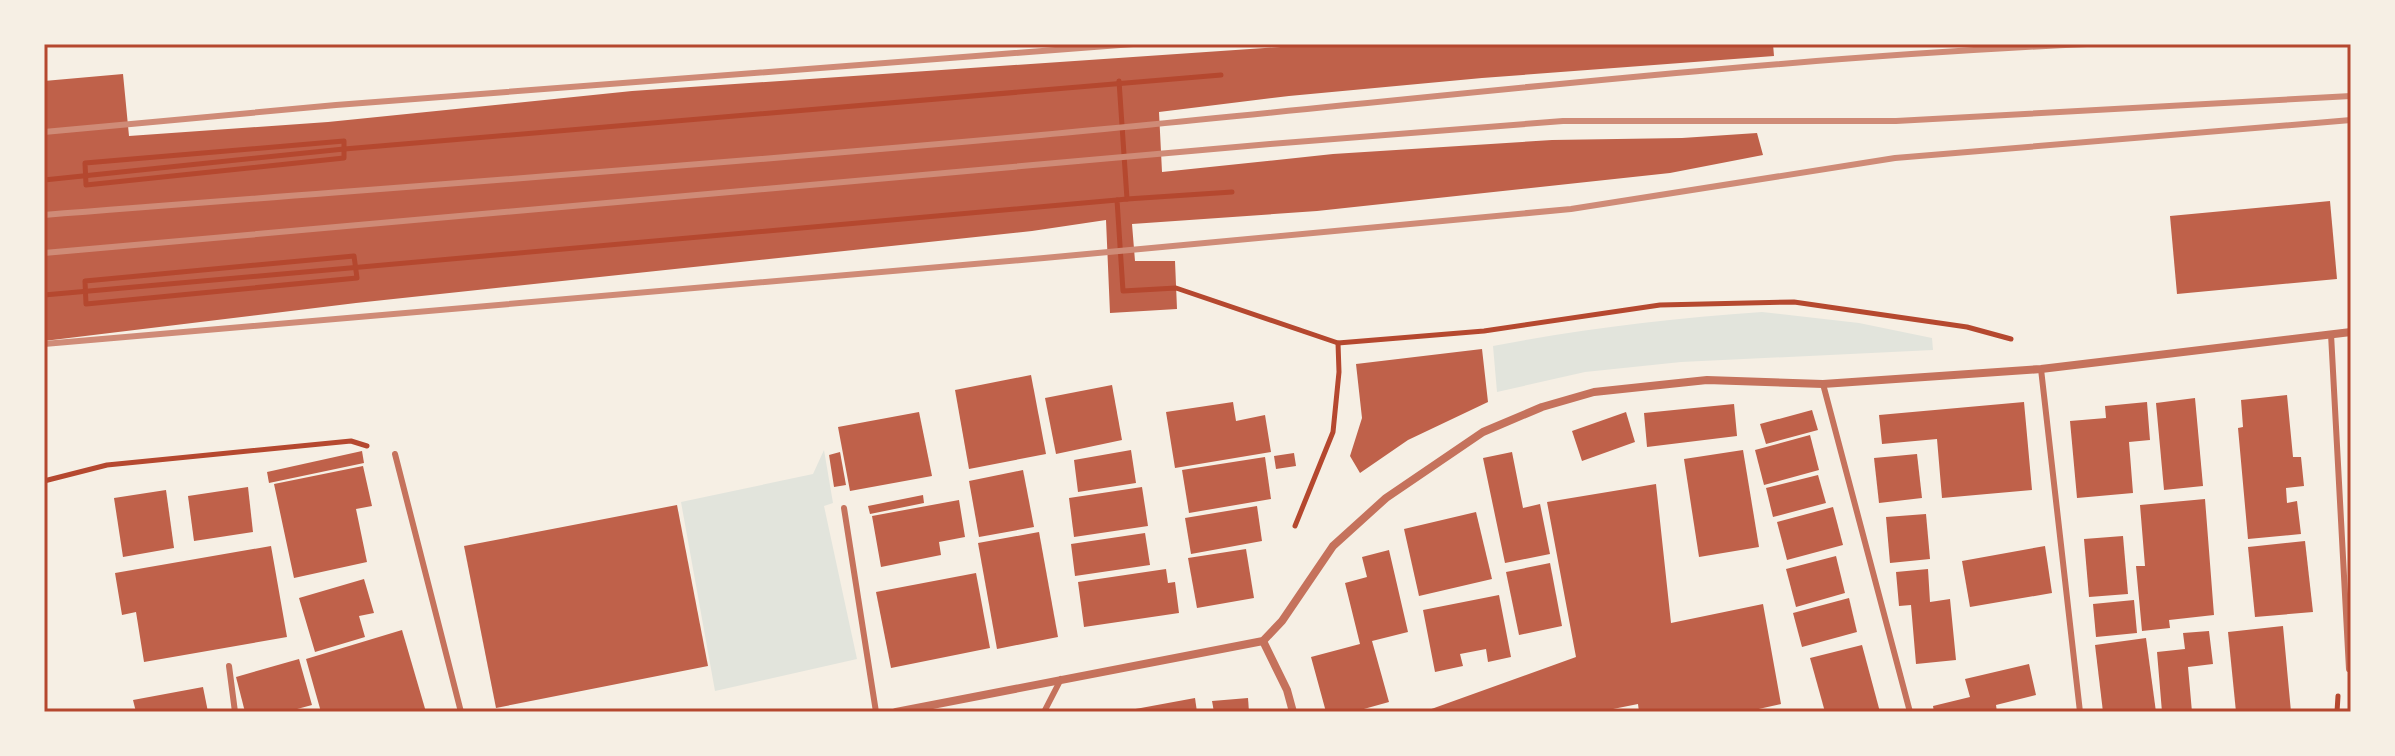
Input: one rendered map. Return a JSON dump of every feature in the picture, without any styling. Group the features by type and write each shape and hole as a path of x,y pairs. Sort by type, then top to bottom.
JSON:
{"street":[{"path":"896,712 1263,641 1282,621 1333,546 1386,498 1483,432 1542,407 1594,392 1707,380 1823,384 2041,369 2351,332"},
{"path":"1263,641 1287,690 1293,712"}],"lane":[{"path":"2331,334 2349,669"},
{"path":"2041,369 2080,712"},
{"path":"1823,384 1910,712"},
{"path":"395,454 461,712"},
{"path":"844,508 876,712"},
{"path":"229,666 235,712"},
{"path":"1044,712 1061,679"}],"path":[{"path":"44,180 344,149 1119,81 1221,75"},
{"path":"1119,81 1127,199"},
{"path":"344,141 344,149 344,158 86,185 85,163 344,141"},
{"path":"44,295 1232,192"},
{"path":"1117,200 1123,291 1176,288 1338,343 1484,331 1660,305 1794,302 1967,327 2026,343 2040,347 2041,369"},
{"path":"354,256 356,266 357,278 86,304 85,281 354,256"},
{"path":"1295,526 1333,432 1339,372 1338,343"},
{"path":"44,481 107,465 351,441 395,454"}],"shaded area":[{"path":"1762,312 1859,323 1932,338 1933,350 1681,362 1585,372 1497,392 1493,346 1627,325"},
{"path":"824,450 833,503 824,506 857,659 715,691 681,502 813,474"}],"building":[{"path":"1325,44 1773,44 1774,56 1482,78 1159,112 1162,172 1333,154 1552,140 1682,138 1757,133 1763,155 1670,173 1317,211 1132,224 1135,261 1175,261 1177,309 1110,313 1106,220 1032,231 356,303 44,341 44,81 123,74 129,136 328,122 632,91"},
{"path":"2330,201 2337,279 2177,294 2170,216"},
{"path":"1482,349 1488,402 1408,440 1360,473 1350,456 1362,418 1356,364"},
{"path":"1031,375 1046,454 969,469 955,390"},
{"path":"1112,385 1122,440 1056,454 1045,398"},
{"path":"2287,395 2293,457 2301,457 2304,486 2286,488 2287,503 2297,501 2301,534 2248,539 2238,428 2243,427 2241,400"},
{"path":"2195,398 2203,486 2164,490 2156,403"},
{"path":"1233,402 1236,421 1265,415 1271,452 1175,468 1166,412"},
{"path":"2024,402 2032,490 1942,498 1937,439 1882,444 1879,415"},
{"path":"2147,402 2150,440 2129,442 2133,493 2077,498 2070,421 2106,418 2105,406"},
{"path":"1734,404 1737,436 1647,447 1644,413"},
{"path":"1812,410 1818,430 1766,444 1760,424"},
{"path":"919,412 932,476 850,491 838,427"},
{"path":"1626,412 1635,442 1582,461 1572,431"},
{"path":"1810,435 1819,470 1764,485 1755,450"},
{"path":"1131,450 1136,483 1078,492 1074,460"},
{"path":"1743,450 1759,547 1699,557 1684,459"},
{"path":"362,451 364,463 269,483 267,472"},
{"path":"840,452 846,485 834,487 829,455"},
{"path":"1512,452 1523,508 1540,504 1550,554 1505,563 1483,458"},
{"path":"1294,453 1296,466 1276,469 1274,456"},
{"path":"1917,454 1922,498 1879,503 1874,458"},
{"path":"1265,457 1271,499 1189,513 1182,470"},
{"path":"363,466 372,506 356,509 367,562 294,578 274,484"},
{"path":"1023,470 1034,527 979,537 969,481"},
{"path":"1818,475 1826,503 1773,517 1766,488"},
{"path":"1656,484 1671,623 1763,604 1781,704 1745,712 1639,712 1638,704 1598,712 1423,712 1576,657 1547,502"},
{"path":"248,487 253,532 194,541 188,496"},
{"path":"1142,487 1148,526 1074,537 1069,498"},
{"path":"166,490 174,548 123,557 114,498"},
{"path":"923,495 924,503 870,514 868,506"},
{"path":"2205,499 2214,615 2169,620 2170,628 2142,631 2136,566 2145,566 2140,505"},
{"path":"959,500 965,537 939,542 941,555 881,567 872,516"},
{"path":"677,505 708,666 496,708 464,546"},
{"path":"1257,506 1262,541 1191,554 1185,518"},
{"path":"1833,507 1843,545 1787,560 1777,522"},
{"path":"1476,512 1492,579 1419,596 1404,529"},
{"path":"1926,514 1930,559 1890,563 1886,517"},
{"path":"1039,532 1058,637 997,649 978,543"},
{"path":"1145,533 1150,565 1075,576 1071,544"},
{"path":"2123,536 2128,594 2089,597 2084,539"},
{"path":"2305,541 2313,612 2255,617 2248,547"},
{"path":"271,546 287,637 144,662 136,612 122,615 115,573"},
{"path":"2045,546 2052,593 1970,607 1962,561"},
{"path":"1246,549 1254,598 1197,608 1188,558"},
{"path":"1389,550 1408,632 1372,641 1389,702 1353,712 1326,712 1311,657 1360,644 1345,583 1367,577 1362,557"},
{"path":"1836,556 1845,593 1796,607 1786,569"},
{"path":"1550,563 1562,626 1519,635 1506,572"},
{"path":"1166,569 1168,583 1175,582 1179,613 1084,627 1078,582"},
{"path":"1928,569 1930,602 1950,599 1956,660 1916,664 1911,605 1899,606 1896,572"},
{"path":"976,573 990,648 891,668 876,592"},
{"path":"364,579 374,613 359,616 365,637 315,652 299,598"},
{"path":"1499,595 1511,657 1488,662 1486,649 1460,654 1463,666 1435,672 1423,610"},
{"path":"1849,598 1857,632 1802,647 1793,613"},
{"path":"2134,600 2137,633 2096,637 2093,604"},
{"path":"2283,626 2291,712 2236,712 2228,632"},
{"path":"402,630 426,712 321,712 306,659"},
{"path":"2209,631 2213,664 2188,667 2192,712 2162,712 2157,652 2185,649 2183,633"},
{"path":"2146,638 2156,712 2103,712 2095,645"},
{"path":"1862,645 1880,712 1825,712 1810,658"},
{"path":"299,659 312,705 286,712 245,712 236,677"},
{"path":"2029,664 2036,695 1996,705 1997,712 1934,712 1933,706 1970,697 1965,679"},
{"path":"203,687 208,712 136,712 133,700"},
{"path":"1195,698 1197,712 1130,712 1130,710"},
{"path":"1248,698 1249,712 1214,712 1212,701"}],"railway":[{"path":"44,132 336,105 1133,44"},
{"path":"44,215 907,147 1690,72 2087,44"},
{"path":"44,253 1270,144 1563,121 1896,121 2351,96"},
{"path":"44,344 1571,209 1895,158 2351,120"}]}
